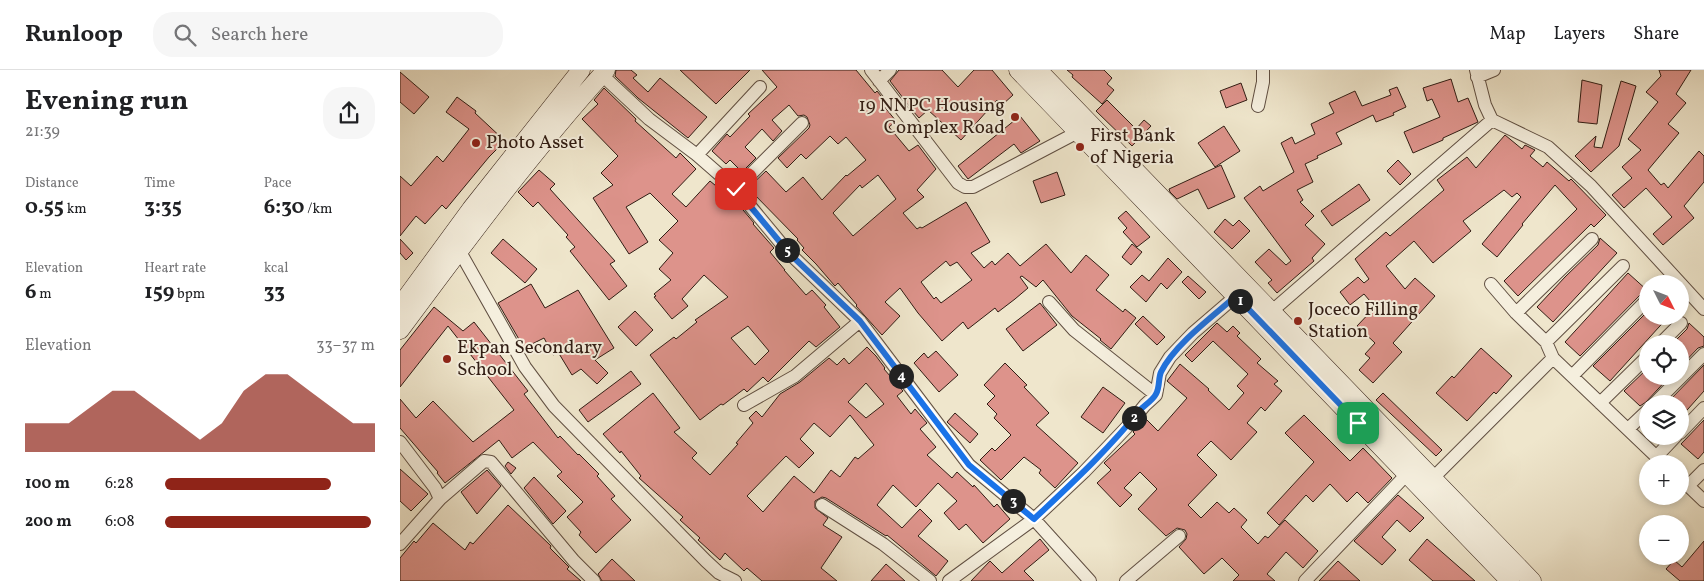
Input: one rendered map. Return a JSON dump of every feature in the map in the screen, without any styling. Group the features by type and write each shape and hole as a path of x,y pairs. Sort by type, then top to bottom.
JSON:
{"street":[{"path":"400,306 470,209 581,70"},
{"path":"871,70 958,183 965,186 974,187 1078,132"},
{"path":"879,80 890,70"},
{"path":"1018,70 1510,581"},
{"path":"1038,70 1532,581"},
{"path":"1258,106 1263,82 1263,70"},
{"path":"1494,70 1477,73 1492,120 1548,147 1591,186 1704,310"},
{"path":"400,330 459,250 571,109 604,72 649,119 696,154 736,189 789,253 860,321 969,465 1034,519 1090,581"},
{"path":"696,154 760,87"},
{"path":"1272,311 1492,120"},
{"path":"736,189 802,123"},
{"path":"1516,313 1592,239"},
{"path":"459,250 525,367 554,406 706,561 719,573 735,581"},
{"path":"1546,342 1623,266"},
{"path":"1491,284 1516,313 1546,342 1553,358 1655,455"},
{"path":"948,581 1034,519 1084,472 1127,427 1144,405 1156,395 1160,373 1170,357 1193,333 1236,296"},
{"path":"1049,302 1074,330 1156,395"},
{"path":"1572,376 1639,308"},
{"path":"744,405 795,376 860,321"},
{"path":"1669,335 1679,325"},
{"path":"1663,395 1704,354"},
{"path":"1433,478 1553,358"},
{"path":"1600,403 1639,365"},
{"path":"1689,424 1704,408"},
{"path":"1628,429 1639,419"},
{"path":"400,442 436,488 440,499"},
{"path":"400,544 440,499 484,461 491,462 574,561 594,581"},
{"path":"1689,479 1704,470"},
{"path":"1304,581 1407,474"},
{"path":"1689,487 1704,501"},
{"path":"822,505 883,544 930,581"},
{"path":"1126,581 1179,536"}],"building":[{"path":"616,70 631,70 637,75 633,78 648,92 660,78 707,117 688,138 638,98 615,76"},
{"path":"680,70 750,70 716,104"},
{"path":"762,70 856,70 875,93 877,91 886,102 883,105 896,121 889,127 909,151 918,145 936,169 917,190 924,197 903,213 917,229 922,228 966,202 990,242 971,253 984,268 992,261 995,265 1008,253 1020,266 1046,244 1071,273 1086,255 1109,275 1096,290 1123,312 1125,309 1136,318 1111,349 1072,316 1043,280 1036,287 1022,276 1020,277 1028,288 1015,299 998,312 995,308 968,329 963,322 942,341 900,288 885,302 900,316 882,335 838,283 835,286 802,250 804,248 798,239 748,188 766,171 786,192 803,177 822,200 846,175 866,160 846,137 838,144 830,136 806,159 801,154 787,168 778,158 810,125 807,117 804,115 798,116 789,105 772,120 782,131 773,141 762,129 745,147 756,158 742,172 730,160 726,164 712,151 727,134 730,137 750,116 748,114 777,87","holes":["878,175 896,199 853,236 833,213 860,185 862,188","946,261 950,266 957,262 972,280 941,303 936,297 934,299 921,282"]},
{"path":"899,70 942,70 958,87 974,70 992,70 1013,95 1002,105 997,100 961,140 928,110 919,118 890,81"},
{"path":"1067,70 1104,70 1112,78 1107,84 1114,90 1102,104 1072,77 1073,75"},
{"path":"1659,70 1691,70 1676,94 1686,103 1668,124 1679,133 1648,170 1661,185 1664,183 1668,188 1699,151 1704,156 1704,182 1684,206 1694,218 1663,245 1653,234 1672,217 1646,188 1624,208 1612,195 1632,178 1622,167 1641,150 1628,139 1658,102 1646,92 1661,76"},
{"path":"400,72 429,97 414,114 400,102"},
{"path":"1451,79 1458,102 1468,98 1478,122 1413,153 1404,132 1440,117 1432,99 1427,101 1423,88"},
{"path":"1582,80 1602,85 1597,124 1578,122"},
{"path":"1621,81 1636,86 1619,146 1591,172 1575,156 1596,136 1594,147 1602,148"},
{"path":"1241,83 1247,100 1226,108 1220,91"},
{"path":"1397,87 1406,107 1393,113 1394,115 1376,122 1373,115 1336,133 1342,144 1305,164 1313,182 1297,190 1303,200 1300,202 1314,216 1305,225 1325,244 1312,258 1314,261 1277,293 1268,283 1272,280 1255,262 1269,249 1286,265 1291,261 1244,198 1260,186 1263,191 1294,172 1281,143 1292,137 1295,144 1315,134 1311,124 1334,113 1329,103 1355,91 1362,106 1391,95 1389,90"},
{"path":"604,88 636,119 635,121 676,158 680,153 696,169 672,194 686,207 710,181 738,204 774,248 770,252 784,270 806,295 812,290 826,305 824,307 840,327 816,347 809,341 768,382 763,377 747,392 744,389 700,420 650,355 674,337 676,339 697,322 695,320 728,297 704,275 682,299 688,306 672,319 654,297 656,296 654,294 671,280 659,269 673,253 659,240 678,221 650,193 626,207 648,242 629,254 593,198 613,185 601,173 618,156 582,119 598,104 594,100","holes":["748,326 769,351 755,365 731,338"]},
{"path":"457,97 476,111 475,113 505,141 489,157 446,209 442,205 425,224 416,216 400,236 400,176 411,186 437,156 443,162 469,129 446,112"},
{"path":"1107,100 1136,129 1144,120 1151,126 1132,146 1096,111"},
{"path":"1020,116 1040,141 1021,153 1014,144 968,179 958,166"},
{"path":"1224,126 1240,151 1215,167 1198,143"},
{"path":"1505,135 1522,149 1525,145 1535,150 1530,156 1543,167 1547,162 1569,181 1571,179 1606,215 1594,227 1591,224 1518,296 1504,281 1577,209 1555,185 1497,257 1482,244 1521,197 1517,193 1512,197 1504,190 1463,221 1471,231 1433,263 1414,241 1386,266 1405,289 1415,278 1435,296 1393,343 1402,352 1373,383 1359,370 1370,358 1365,354 1375,343 1357,326 1375,307 1364,294 1350,305 1340,292 1358,277 1364,283 1369,279 1355,259 1386,232 1390,236 1444,190 1437,180 1467,157 1476,168"},
{"path":"1398,160 1411,174 1400,185 1387,171"},
{"path":"1221,165 1235,197 1208,209 1198,189 1177,199 1170,192 1169,189"},
{"path":"539,170 555,184 550,189 615,261 610,264 627,286 609,300 570,251 575,247 566,237 568,235 538,202 533,207 518,192"},
{"path":"1057,172 1065,195 1041,203 1033,181"},
{"path":"1359,184 1370,200 1332,226 1321,211"},
{"path":"1126,211 1150,237 1137,247 1123,232 1127,228 1118,218"},
{"path":"1225,219 1233,226 1239,220 1250,231 1232,249 1214,232"},
{"path":"1600,238 1617,253 1553,322 1537,307 1598,245"},
{"path":"400,239 413,253 406,260 400,253"},
{"path":"503,239 537,269 525,283 491,253"},
{"path":"1132,244 1142,252 1131,265 1122,257"},
{"path":"1168,258 1182,272 1167,289 1161,283 1146,302 1130,287 1142,275 1149,281"},
{"path":"1628,273 1639,283 1639,296 1580,356 1565,342"},
{"path":"1188,276 1206,292 1199,299 1182,282"},
{"path":"531,284 545,308 578,290 614,348 595,360 608,373 597,384 581,369 572,375 558,352 553,355 544,338 524,348 498,303"},
{"path":"1040,303 1057,325 1023,351 1006,329"},
{"path":"434,307 463,331 474,322 528,391 524,394 558,438 560,436 599,474 597,476 615,496 611,499 631,520 596,553 579,535 581,532 567,517 583,502 557,476 562,472 533,442 512,458 499,440 445,483 438,472 400,428 400,399 416,418 433,401 473,442 514,410 448,326 400,387 400,350"},
{"path":"635,311 653,330 636,346 618,327"},
{"path":"1143,316 1165,337 1157,345 1135,324"},
{"path":"1639,320 1639,325 1661,325 1652,335 1639,335 1639,349 1610,381 1593,366"},
{"path":"1217,323 1227,332 1233,326 1240,333 1237,336 1261,359 1257,363 1278,381 1274,384 1282,391 1265,411 1261,407 1247,423 1257,432 1231,460 1211,441 1197,455 1217,475 1188,505 1201,518 1217,502 1229,513 1234,508 1247,520 1241,527 1258,544 1265,536 1268,538 1285,520 1318,551 1303,568 1286,552 1267,574 1275,581 1233,581 1239,575 1222,558 1204,574 1179,547 1186,539 1187,534 1185,530 1177,528 1166,536 1138,509 1157,489 1140,472 1124,488 1132,495 1120,507 1097,483 1111,470 1104,463 1135,434 1133,432 1146,419 1158,431 1187,398 1167,381 1180,364 1209,389 1229,410 1244,393 1237,386 1248,374 1213,341 1192,362 1185,355"},
{"path":"1689,323 1704,337 1704,346 1698,348 1689,358 1689,335 1681,335 1687,329"},
{"path":"867,347 903,391 897,396 911,414 915,409 927,423 920,429 936,447 927,455 952,478 957,472 973,487 974,485 994,507 997,504 1010,519 983,543 966,524 959,530 944,513 957,501 938,483 916,507 893,485 877,505 902,528 920,509 932,521 918,536 948,561 936,576 887,535 822,497 815,501 815,508 828,518 823,525 842,537 821,568 837,581 762,581 747,568 744,571 725,553 720,560 698,540 700,538 680,520 683,517 639,478 641,476 621,451 620,453 603,434 653,393 680,428 674,432 697,453 692,458 710,475 738,444 736,443 753,423 749,418 756,411 762,417 780,394 800,382 829,358 837,365 844,358 849,364","holes":["866,383 884,404 866,418 848,402","850,415 874,445 858,459 855,457 840,477 831,470 814,493 794,476 763,512 747,496 786,456 799,468 814,453 800,439 814,423 830,437"]},
{"path":"1481,348 1512,376 1467,421 1436,393 1452,376 1454,378"},
{"path":"936,351 958,375 939,392 914,363 924,353 928,358"},
{"path":"1005,363 1027,385 1024,387 1049,413 1036,425 1078,463 1055,488 1039,473 1041,470 1024,457 1001,480 980,460 992,448 995,451 1011,435 994,418 997,414 987,404 995,396 984,385"},
{"path":"1704,365 1704,391 1689,408 1689,395 1675,395 1685,385 1689,385 1689,380"},
{"path":"631,371 641,384 588,422 579,410"},
{"path":"1639,377 1639,385 1662,385 1652,395 1639,395 1639,405 1624,391"},
{"path":"1103,387 1125,403 1103,433 1081,417"},
{"path":"1383,393 1442,450 1436,456 1376,400"},
{"path":"955,413 978,434 970,443 947,422"},
{"path":"1304,415 1350,461 1363,448 1392,478 1368,503 1357,492 1347,502 1330,484 1313,502 1306,495 1279,525 1267,513 1314,462 1285,433"},
{"path":"1704,420 1704,452 1698,459 1682,445 1689,445 1689,436"},
{"path":"508,462 516,468 511,474 505,466"},
{"path":"400,469 428,494 411,511 400,501"},
{"path":"487,470 501,486 477,514 461,492"},
{"path":"534,477 566,511 553,524 524,488"},
{"path":"1398,495 1424,518 1410,532 1397,520 1382,537 1396,550 1382,565 1354,541"},
{"path":"508,505 551,546 550,548 569,567 567,569 581,581 400,581 400,558 433,523 465,550 470,542 473,544"},
{"path":"1040,539 1049,550 1024,571 1034,581 971,581 990,561 1002,573"},
{"path":"1427,539 1475,581 1433,581 1409,560"},
{"path":"1704,541 1704,581 1680,581 1666,569 1670,565 1680,565 1682,567 1689,565 1689,559"},
{"path":"612,559 635,581 602,581 598,574"},
{"path":"1338,561 1360,581 1319,581"},
{"path":"886,564 905,581 871,581"}],"place":[{"name":"19 NNPC Housing Complex Road","path":"1015,117"},
{"name":"Photo Asset","path":"476,143"},
{"name":"First Bank of Nigeria","path":"1080,147"},
{"name":"Joceco Filling Station","path":"1298,321"},
{"name":"Ekpan Secondary School","path":"447,359"}],"route":[{"path":"736,189 789,253 860,321 969,465 1034,519 1084,472 1127,427 1144,405 1156,395 1160,373 1170,357 1193,333 1236,296 1358,423"}]}
